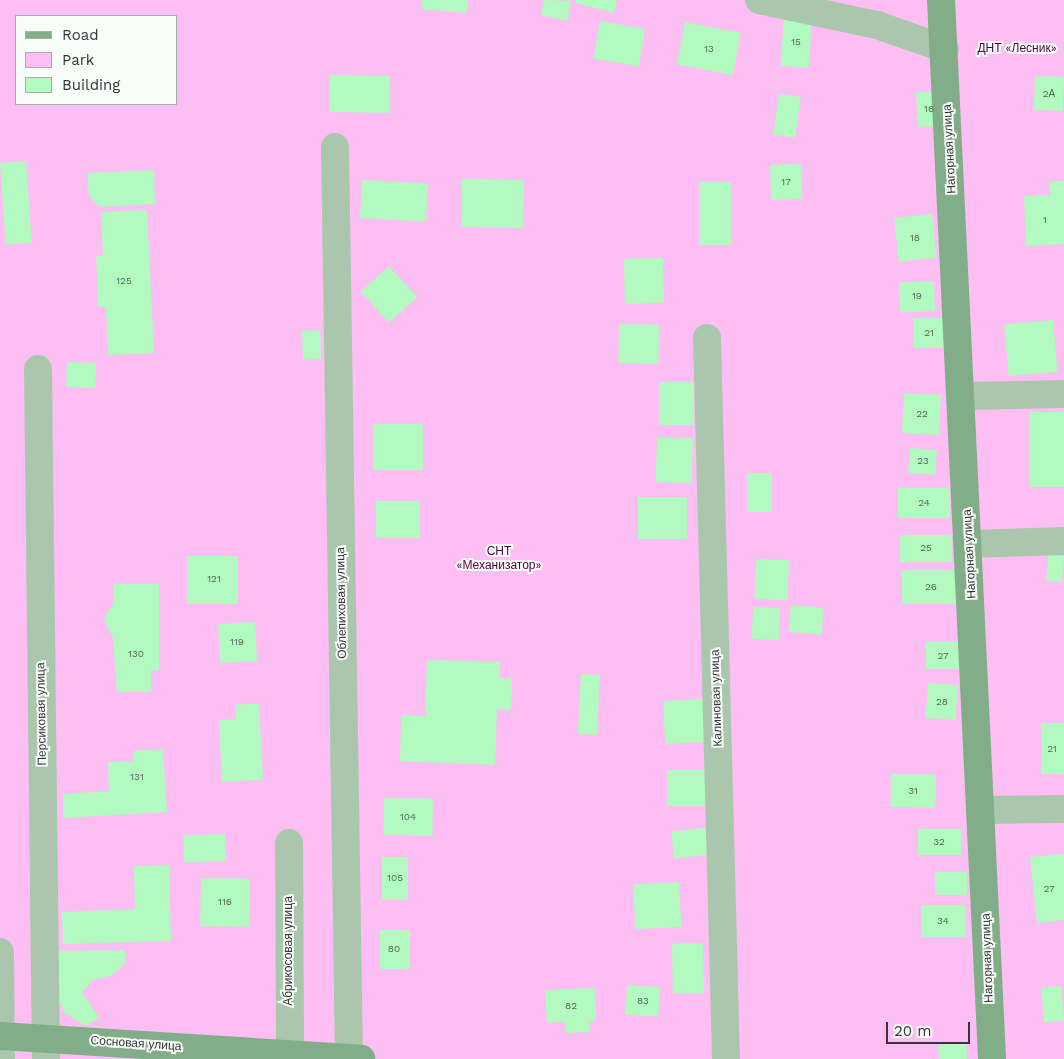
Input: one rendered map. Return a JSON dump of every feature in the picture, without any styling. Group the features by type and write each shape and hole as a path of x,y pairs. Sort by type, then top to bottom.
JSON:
{"street":[{"path":"759,0 877,25 945,48"},
{"name":"Нагорная улица","path":"941,0 945,48 982,810 992,1059"},
{"name":"Облепиховая улица","path":"335,146 353,1059"},
{"name":"Калиновая улица","path":"707,338 726,1059"},
{"name":"Персиковая улица","path":"38,369 46,1049"},
{"path":"961,396 1064,394"},
{"path":"969,544 1064,541"},
{"path":"982,810 1064,809"},
{"name":"Абрикосовая улица","path":"288,842 290,1056"},
{"path":"0,952 1,1043"},
{"name":"Сосновая улица","path":"1,1043 46,1049 353,1059"}],"green space":[{"name":"СНТ «Механизатор»","path":"0,0 1064,0 1064,1059 0,1059"}],"building":[{"path":"422,0 468,0 467,13 421,9"},
{"path":"544,0 571,1 567,21 541,15"},
{"path":"576,0 617,0 614,13 575,3"},
{"path":"784,16 812,18 808,68 781,66"},
{"path":"600,21 645,29 639,66 593,58"},
{"path":"685,22 741,33 733,75 677,64"},
{"path":"330,75 390,76 389,113 329,112"},
{"path":"1035,76 1064,77 1063,111 1034,110"},
{"path":"940,91 942,126 918,127 916,92"},
{"path":"779,94 801,97 795,138 773,135"},
{"path":"26,161 32,243 6,245 0,163"},
{"path":"801,164 802,199 771,200 770,165"},
{"path":"154,170 155,204 99,207 89,196 87,173"},
{"path":"462,179 524,180 523,228 461,227"},
{"path":"362,180 428,183 426,221 360,218"},
{"path":"1049,181 1064,181 1064,244 1026,246 1024,196 1050,195"},
{"path":"699,182 731,182 731,245 699,245"},
{"path":"147,210 154,353 108,355 106,307 98,307 96,256 103,256 101,212"},
{"path":"932,214 937,258 899,262 894,218"},
{"path":"663,258 664,303 625,304 624,259"},
{"path":"389,266 417,297 389,323 361,291"},
{"path":"934,281 935,311 900,312 899,282"},
{"path":"913,318 944,318 944,348 913,348"},
{"path":"1053,320 1058,372 1009,376 1004,324"},
{"path":"619,324 659,325 658,364 618,363"},
{"path":"320,330 321,359 303,360 302,331"},
{"path":"67,362 96,363 95,388 66,387"},
{"path":"659,382 694,382 694,425 659,425"},
{"path":"904,393 941,395 939,435 902,433"},
{"path":"1029,412 1064,412 1064,487 1029,487"},
{"path":"373,424 423,424 423,470 373,470"},
{"path":"657,437 693,438 691,483 655,482"},
{"path":"910,448 937,450 935,475 908,473"},
{"path":"747,473 772,473 772,512 747,512"},
{"path":"898,488 950,488 950,518 898,518"},
{"path":"638,497 687,497 687,539 638,539"},
{"path":"376,501 420,501 420,538 376,538"},
{"path":"900,535 952,535 952,562 900,562"},
{"path":"1048,555 1064,556 1062,582 1046,581"},
{"path":"187,556 238,556 238,604 187,604"},
{"path":"756,559 789,560 788,600 755,599"},
{"path":"902,570 961,570 961,604 902,604"},
{"path":"113,584 159,584 159,670 151,670 151,692 117,692 113,638 104,619 113,603"},
{"path":"791,605 824,608 822,635 789,632"},
{"path":"753,607 780,608 779,640 752,639"},
{"path":"255,622 257,661 220,663 218,624"},
{"path":"926,642 959,642 959,669 926,669"},
{"path":"427,660 500,662 499,678 512,678 511,710 497,709 495,765 400,761 401,715 425,716"},
{"path":"581,674 600,675 597,735 578,734"},
{"path":"928,683 958,685 955,720 926,718"},
{"path":"703,699 705,742 665,744 663,701"},
{"path":"259,703 263,780 222,782 219,720 236,719 235,705"},
{"path":"1041,723 1064,723 1064,774 1041,774"},
{"path":"163,749 167,812 64,818 63,794 109,791 108,762 133,761 133,751"},
{"path":"667,770 707,770 707,806 667,806"},
{"path":"891,774 936,775 935,808 890,807"},
{"path":"384,798 433,799 432,836 383,835"},
{"path":"705,828 708,855 674,858 671,832"},
{"path":"918,829 961,829 961,855 918,855"},
{"path":"225,834 226,861 184,862 183,835"},
{"path":"1064,854 1064,920 1037,923 1030,857"},
{"path":"382,857 408,857 408,900 382,900"},
{"path":"169,865 171,941 63,944 62,912 135,909 134,866"},
{"path":"935,872 967,872 967,895 935,895"},
{"path":"201,878 250,879 249,927 200,926"},
{"path":"679,882 681,927 635,929 633,884"},
{"path":"921,905 965,905 965,937 921,937"},
{"path":"380,930 410,930 410,969 380,969"},
{"path":"703,943 704,993 673,994 672,944"},
{"path":"125,950 125,964 110,976 93,980 82,992 99,1018 86,1026 64,1013 58,996 58,951"},
{"path":"627,985 660,987 658,1017 625,1015"},
{"path":"1061,986 1064,1021 1044,1023 1041,988"},
{"path":"595,988 596,1021 589,1021 590,1032 566,1033 565,1022 547,1023 545,990"},
{"path":"966,1043 967,1059 939,1059 938,1045"}],"park label":[{"name":"ДНТ «Лесник»","path":"1017,49"}]}
